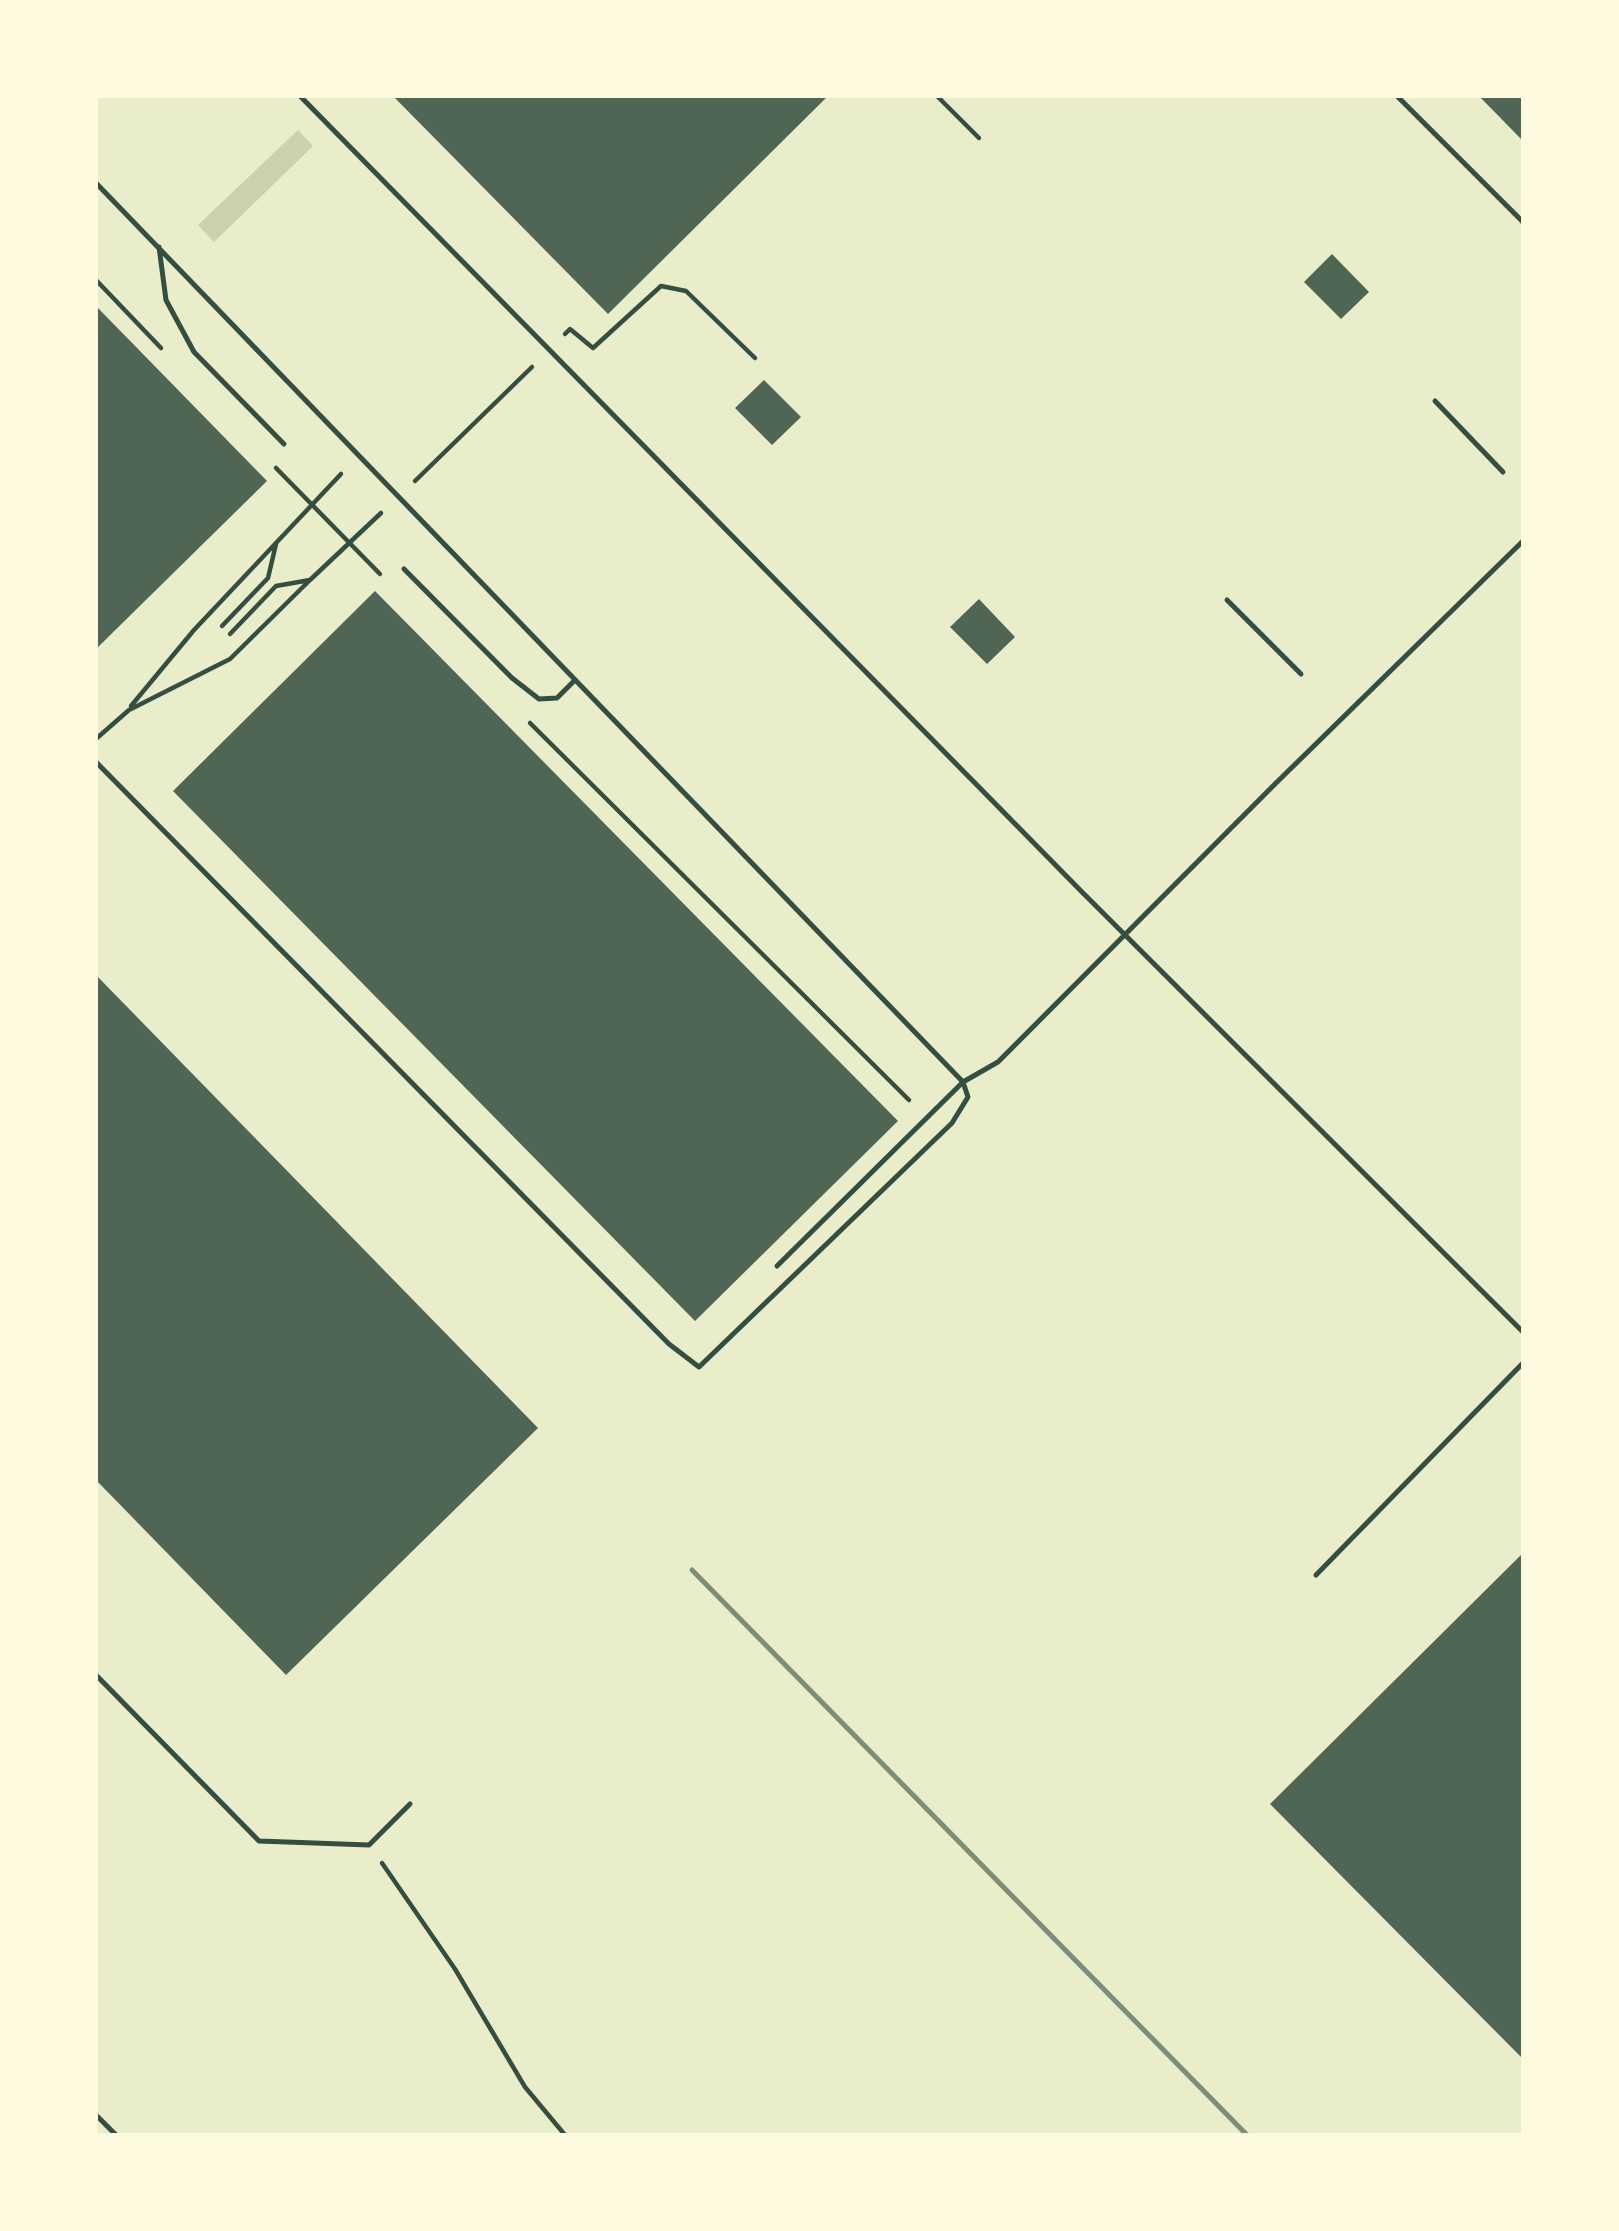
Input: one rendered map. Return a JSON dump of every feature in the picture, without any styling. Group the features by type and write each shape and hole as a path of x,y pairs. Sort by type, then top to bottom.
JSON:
{"lane":[{"path":"300,96 1083,893 1523,1332"},
{"path":"1397,96 1523,222"},
{"path":"96,183 963,1082 968,1097 953,1123 699,1367 669,1344 96,762"},
{"path":"159,247 166,300 194,352 284,444"},
{"path":"1434,401 1503,472"},
{"path":"777,1266 963,1082 998,1062 1125,933 1523,541"},
{"path":"404,569 512,678 538,699 557,698 575,680"},
{"path":"1227,600 1301,674"},
{"path":"1316,1575 1523,1363"},
{"path":"96,1675 260,1841 369,1845 410,1804"},
{"path":"96,2115 116,2135"}],"path":[{"path":"937,96 979,138"},
{"path":"96,738 129,710 194,630 359,454"},
{"path":"129,710 230,659 399,496"},
{"path":"222,626 268,578 276,543"},
{"path":"230,634 276,586 310,580"},
{"path":"369,1845 455,1969 525,2087 565,2135"}],"green space":[{"path":"298,130 313,146 214,242 198,225"}],"building":[{"path":"393,96 828,96 608,314"},
{"path":"1479,96 1523,96 1523,141"},
{"path":"1332,254 1369,292 1341,319 1304,282"},
{"path":"96,306 267,481 96,649"},
{"path":"764,380 801,417 772,445 735,408"},
{"path":"375,591 898,1121 695,1321 173,791"},
{"path":"979,599 1015,637 987,664 950,627"},
{"path":"96,975 538,1428 286,1675 96,1480"},
{"path":"1523,1553 1523,2059 1270,1804"}],"railway":[{"path":"692,1570 1247,2135"}]}
